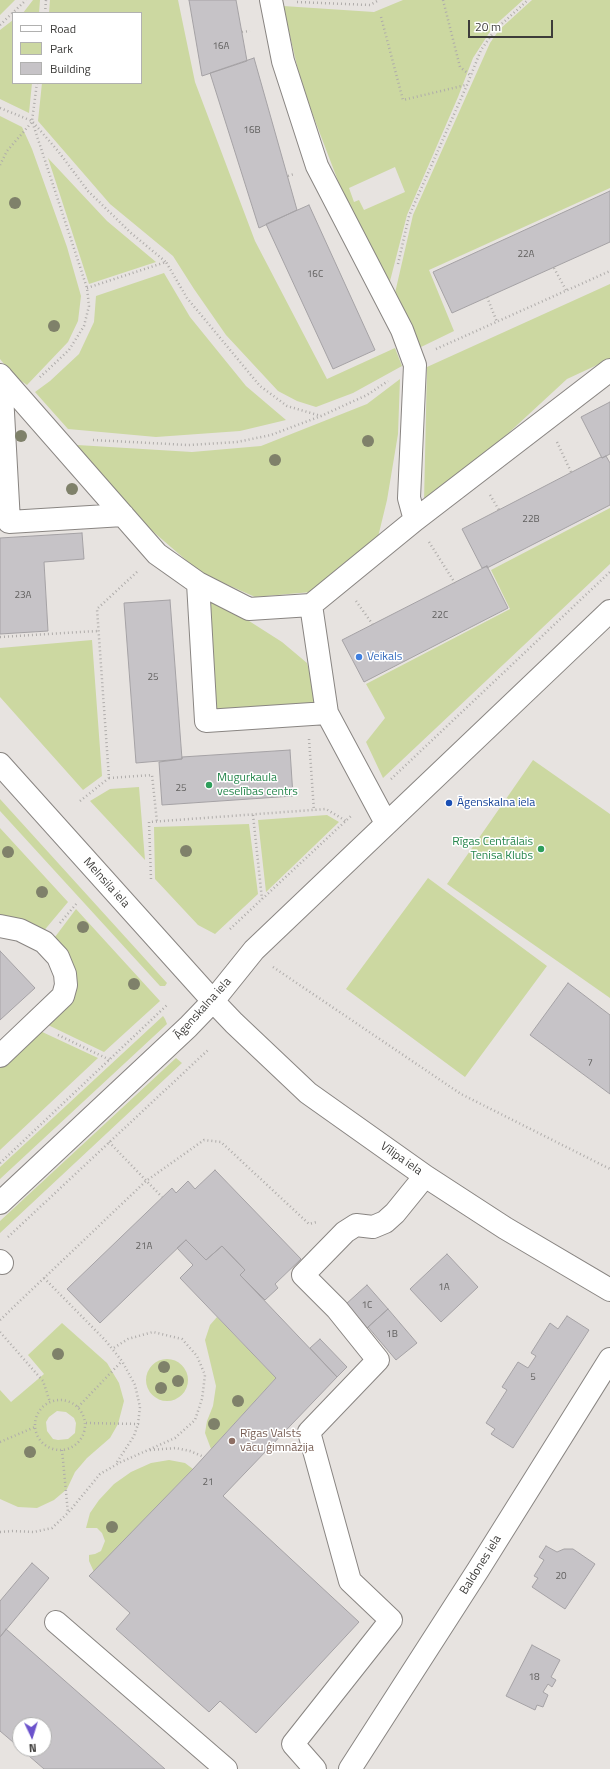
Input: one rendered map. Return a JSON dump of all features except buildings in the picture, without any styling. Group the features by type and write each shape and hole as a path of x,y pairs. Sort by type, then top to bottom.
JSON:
{"street":[{"path":"272,0 283,61 317,166 402,330 415,365 409,498 415,520"},
{"path":"0,376 157,554 198,584 249,609 311,605 415,520 610,370"},
{"path":"0,376 9,522 123,515"},
{"path":"198,584 206,721 317,714"},
{"path":"311,605 317,714 372,796 386,823"},
{"name":"Āgenskalna iela","path":"0,1203 188,1027 213,1001 254,950 610,611"},
{"name":"Melnsila iela","path":"0,764 213,1001"},
{"path":"0,926 20,930 44,942 58,957 65,974 66,985 63,996 0,1056"},
{"name":"Vīlipa iela","path":"213,1001 308,1093 425,1176 505,1228 610,1290"},
{"path":"315,1769 293,1744 391,1620 350,1581 309,1432 378,1360 337,1309 303,1274 345,1232 356,1225 373,1227 385,1222 395,1213 425,1176"},
{"name":"Baldones iela","path":"350,1769 478,1570 610,1359"},
{"path":"56,1622 226,1769"}],"path":[{"path":"14,12 26,0"},
{"path":"45,12 46,0"},
{"path":"272,0 370,5 379,0"},
{"path":"443,0 460,67 470,75"},
{"path":"397,266 409,216 481,50 495,30 528,0"},
{"path":"0,25 12,13"},
{"path":"382,17 403,100 467,85"},
{"path":"19,397 69,350 84,326 89,306 87,288 32,121 37,84"},
{"path":"0,108 32,121 88,191 131,233 166,262 187,298 260,386 287,406 321,416"},
{"path":"0,165 7,151 32,121"},
{"path":"87,288 166,262"},
{"path":"554,268 566,290"},
{"path":"56,438 188,445 237,442 271,435 321,416 367,394 415,365 432,351 610,271"},
{"path":"487,297 497,322"},
{"path":"546,419 571,472"},
{"path":"415,520 455,583"},
{"path":"109,778 97,608 157,554"},
{"path":"230,930 610,572"},
{"path":"0,637 98,631"},
{"path":"314,811 317,714"},
{"path":"80,801 109,778 152,775 157,822"},
{"path":"150,879 149,822 326,809 346,821"},
{"path":"253,815 262,899"},
{"path":"272,966 461,1094 610,1169"},
{"path":"0,1163 167,1005"},
{"path":"34,1023 110,1060"},
{"path":"6,1239 208,1050"},
{"path":"0,1320 146,1180 204,1140 220,1142 309,1224 323,1221"},
{"path":"109,1142 162,1197"},
{"path":"44,1278 112,1349 122,1361 135,1385 140,1407 138,1424 132,1441 115,1465"},
{"path":"0,1332 43,1381 50,1402"},
{"path":"0,1532 13,1530 34,1532 52,1528 68,1513 100,1474 115,1465 175,1438 195,1420 202,1399 205,1375 197,1356 182,1339 153,1332 128,1339 112,1349"},
{"path":"78,1407 122,1361"},
{"path":"64,1400 71,1402 78,1407 82,1414 85,1424 82,1437 70,1448 62,1450 53,1449 45,1446 39,1439 35,1427 36,1414 41,1408 50,1402 64,1400"},
{"path":"85,1424 138,1424"},
{"path":"0,1442 35,1427"},
{"path":"146,1451 176,1448 190,1451 204,1457"},
{"path":"62,1450 68,1513"}],"green space":[{"path":"0,0 15,0 0,15"},
{"path":"33,0 40,0 39,12 24,12"},
{"path":"50,0 178,0 195,82 255,241 327,379 395,348 402,366 353,393 316,407 297,401 278,391 226,335 173,256 110,204 38,121 42,84 142,84 142,12 49,12"},
{"path":"403,0 523,0 493,27 473,58 458,97 407,215 389,285 346,202 311,110 298,70 283,6 374,12","holes":["395,167 405,192 364,210 359,200 354,202 349,188"]},
{"path":"532,0 610,0 610,188 429,270 454,331 419,348 395,293 413,215 490,43 499,30"},
{"path":"12,21 12,84 32,84 29,113 0,99 0,30"},
{"path":"0,116 22,127 32,149 67,247 81,296 78,321 68,342 27,385 14,376 0,359"},
{"path":"48,158 107,221 156,262 89,284"},
{"path":"164,273 190,317 246,386 286,420 240,431 156,437 68,429 35,392 50,381 79,354 94,322 96,296"},
{"path":"610,284 610,359 567,379 502,439 424,502 427,367"},
{"path":"400,379 398,434 387,500 378,537 311,592 255,597 201,573 135,516 77,445 192,452 261,446 367,404"},
{"path":"610,508 610,564 383,778 366,742 385,718 366,684 510,609 491,570"},
{"path":"202,591 282,642 307,663 319,708 208,715"},
{"path":"92,640 102,776 83,790 0,697 0,648"},
{"name":"Rīgas Centrālais Tenisa Klubs","path":"533,760 610,814 610,998 447,884"},
{"path":"139,787 145,860 90,801 110,789"},
{"path":"0,799 167,983 165,986 160,986 0,811"},
{"path":"327,815 339,822 266,892 258,820"},
{"path":"249,824 258,894 215,934 198,925 155,879 154,827"},
{"path":"0,828 68,902 42,933 0,920"},
{"path":"428,878 547,966 465,1077 346,989"},
{"path":"76,909 160,1001 104,1052 46,1024 68,1003 52,941"},
{"path":"163,1016 167,1024 0,1179 0,1167"},
{"path":"38,1030 98,1058 0,1150 0,1066"},
{"path":"176,1058 182,1063 0,1233 0,1221"},
{"path":"217,1317 276,1378 211,1449 205,1433 207,1421 213,1406 216,1386 205,1340 210,1325"},
{"path":"62,1323 107,1363 119,1383 124,1401 118,1424 110,1438 87,1458 75,1472 67,1489 54,1500 37,1508 18,1507 0,1499 0,1390 11,1402 44,1374 28,1355","holes":["57,1411 66,1412 74,1418 76,1423 75,1433 68,1439 53,1439 47,1431 46,1422 49,1417"]},
{"path":"163,1359 171,1359 179,1362 185,1368 188,1380 185,1392 179,1398 171,1401 163,1401 155,1398 149,1392 146,1384 146,1376 149,1368 155,1362"},
{"path":"169,1460 185,1463 193,1469 94,1572 89,1561 89,1555 101,1551 105,1541 102,1533 97,1528 86,1528 90,1513 99,1500 114,1484 131,1472 151,1463"}],"place":[{"name":"Veikals","path":"359,657"},
{"name":"Mugurkaula veselības centrs","path":"209,785"},
{"name":"Āgenskalna iela","path":"449,803"},
{"name":"Rīgas Centrālais Tenisa Klubs","path":"541,849"},
{"name":"Rīgas Valsts vācu ģimnāzija","path":"232,1441"}]}
